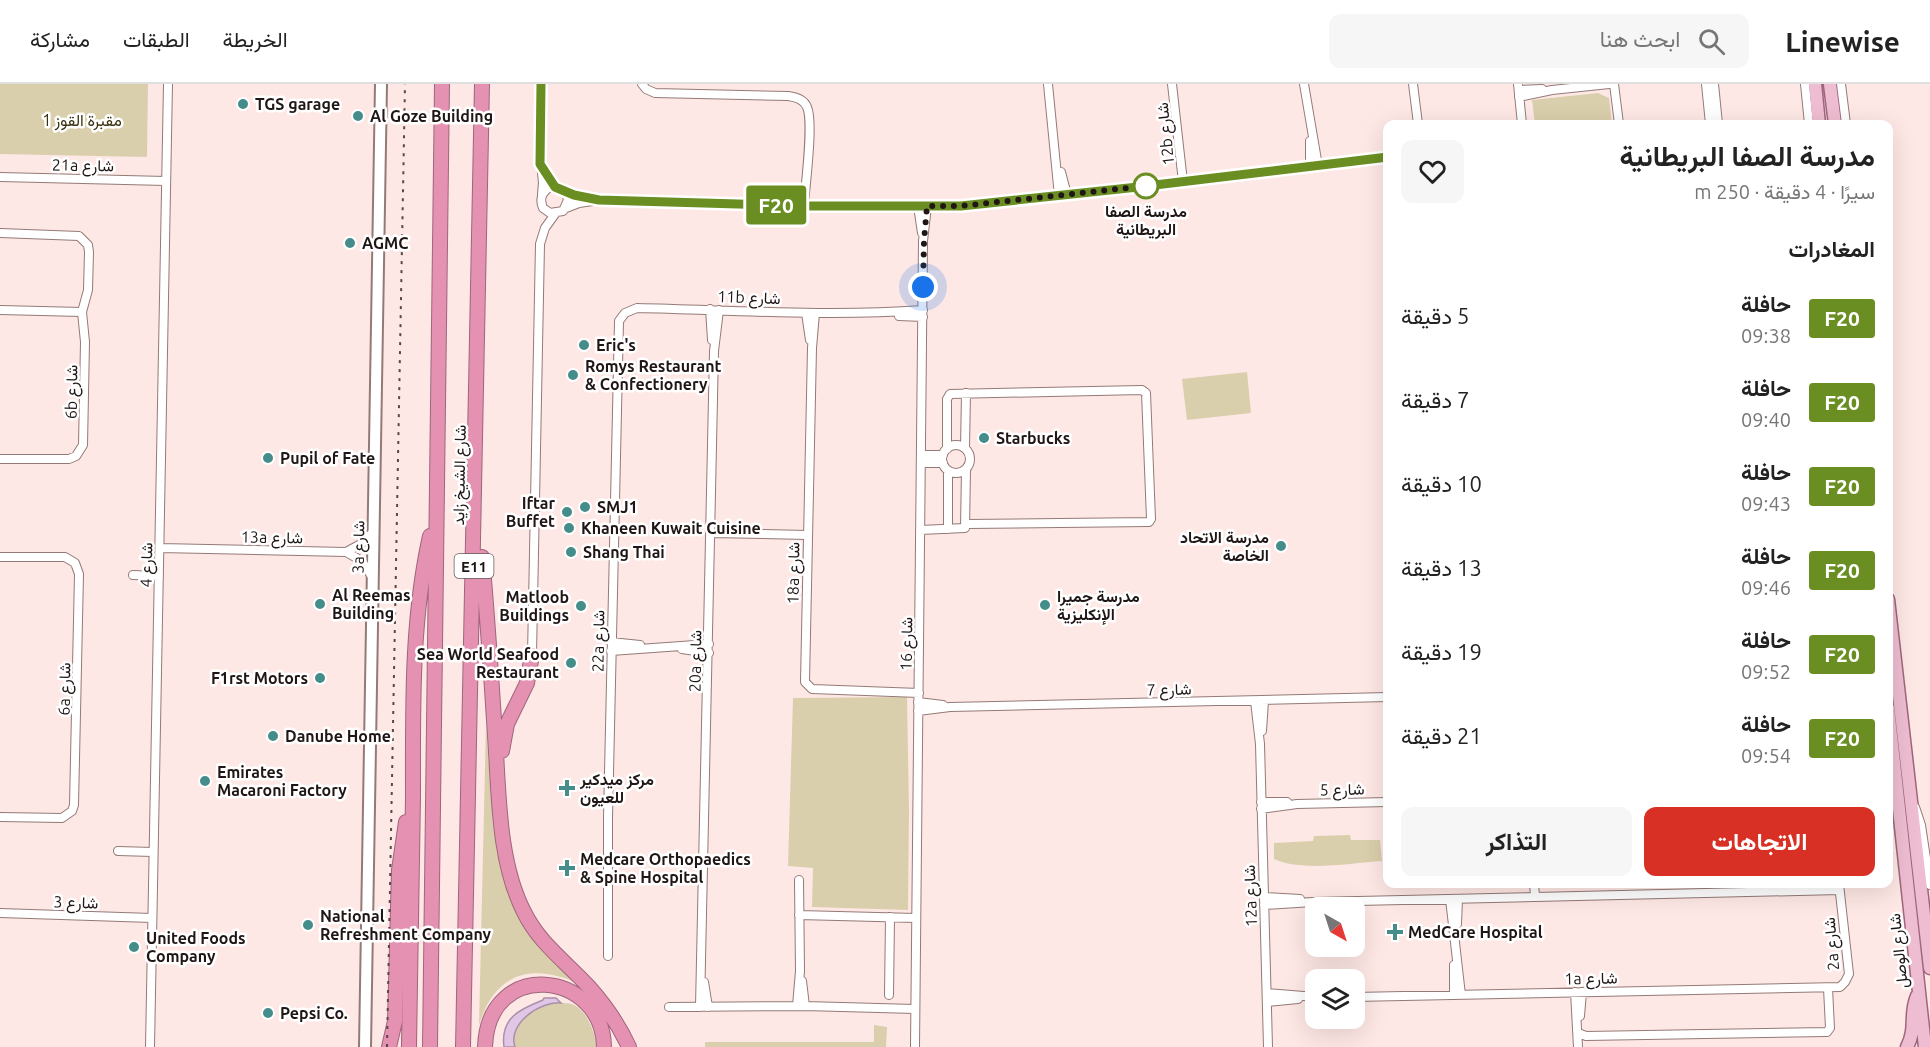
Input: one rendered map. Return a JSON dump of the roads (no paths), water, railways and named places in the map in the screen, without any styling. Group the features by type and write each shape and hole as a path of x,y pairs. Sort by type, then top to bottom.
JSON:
{"highway":[{"name":"شارع الشيخ زايد","path":"430,1047 442,84"},
{"name":"شارع الشيخ زايد","path":"464,1047 482,84"},
{"path":"475,510 485,589 498,786 506,860 518,902 541,939 589,987 613,1019 629,1047"},
{"path":"409,1047 413,716 418,614 425,562 436,511"},
{"path":"498,786 505,731 527,682 532,655"},
{"path":"389,1047 396,1004 399,870 403,836 413,802"},
{"path":"485,1047 490,1018 502,1001 519,988 540,983 560,987 585,1003 597,1019 604,1047"},
{"path":"613,1019 623,1047"}],"main road":[{"path":"1815,84 1820,120"},
{"path":"1830,84 1835,120"},
{"path":"1817,99 1825,95 1833,105"},
{"name":"شارع الوصل","path":"1893,642 1930,968"},
{"name":"شارع الوصل","path":"1893,748 1925,1047"},
{"path":"1907,1047 1913,1032 1913,1008 1919,993"}],"street":[{"name":"شارع 4","path":"150,1047 168,84"},
{"name":"3a شارع","path":"365,1047 381,84"},
{"path":"541,84 540,164 543,183 541,203 546,211 555,214"},
{"path":"642,84 646,89 655,93 799,98 808,110 807,206"},
{"path":"1048,84 1063,196"},
{"name":"12b شارع","path":"1173,84 1184,182"},
{"path":"1304,84 1314,166"},
{"path":"1413,84 1418,120"},
{"path":"1522,120 1519,90 1552,90 1609,84"},
{"path":"1614,84 1618,120"},
{"path":"1706,84 1710,120"},
{"path":"1714,84 1718,120"},
{"path":"1805,84 1809,120"},
{"path":"1841,84 1846,120"},
{"path":"542,194 550,187 555,187 599,200 807,206 961,206 1383,157"},
{"path":"540,164 555,187"},
{"name":"21a شارع","path":"0,177 166,181"},
{"path":"566,192 568,200 566,208"},
{"path":"532,655 540,244 545,228 555,214 566,208 599,200"},
{"name":"شارع 16","path":"915,1047 923,206"},
{"name":"6b شارع","path":"0,233 73,234 85,240 89,252 88,290 82,312 85,342 83,445 76,456 63,460 0,459"},
{"name":"11b شارع","path":"618,327 621,316 631,309 923,314"},
{"path":"0,310 82,312"},
{"name":"20a شارع","path":"704,1007 702,972 714,310"},
{"name":"18a شارع","path":"811,313 806,685 812,689 919,693"},
{"name":"22a شارع","path":"608,956 611,642 618,327"},
{"path":"948,530 948,471 944,456 947,397 952,394 966,393 1144,390 1146,393 1151,519 1147,523 966,524"},
{"path":"920,530 964,529 966,524 966,470 970,459 965,448 966,393"},
{"path":"921,459 944,456 954,445 965,448"},
{"path":"948,471 955,473 966,470"},
{"path":"346,552 361,544 373,532"},
{"path":"711,533 808,536"},
{"name":"13a شارع","path":"160,548 346,552"},
{"path":"346,552 362,561 372,577"},
{"name":"6a شارع","path":"0,556 65,557 75,563 80,574 75,799 72,811 57,819 0,817"},
{"path":"133,575 159,576"},
{"path":"611,642 650,648"},
{"path":"611,651 675,647 709,648"},
{"name":"شارع 7","path":"918,706 1383,697"},
{"name":"12a شارع","path":"1260,701 1268,1047"},
{"path":"1911,798 1921,825 1930,885"},
{"name":"شارع 5","path":"1261,806 1383,802"},
{"path":"118,851 153,852"},
{"path":"799,880 801,1006"},
{"path":"1534,888 1535,896"},
{"path":"1264,901 1454,899 1778,888"},
{"name":"2a شارع","path":"1828,988 1843,985 1848,974 1839,888"},
{"path":"1454,899 1457,995"},
{"name":"شارع 3","path":"0,914 152,918"},
{"path":"799,915 916,918"},
{"path":"889,994 890,917"},
{"path":"1578,1030 1586,1036 1827,1032 1830,1028 1828,988"},
{"name":"1a شارع","path":"1365,997 1828,988"},
{"path":"1578,992 1578,1047"},
{"path":"1267,998 1305,997"},
{"path":"669,1007 801,1006 915,1010"}],"railway":[{"path":"387,1047 405,84"}],"place":[{"name":"TGS garage","path":"243,104"},
{"name":"Al Goze Building","path":"358,116"},
{"name":"مدرسة الصفا البريطانية","path":"1146,186"},
{"name":"AGMC","path":"350,243"},
{"name":"Eric's","path":"584,345"},
{"name":"Romys Restaurant & Confectionery","path":"573,375"},
{"name":"Starbucks","path":"984,438"},
{"name":"Pupil of Fate","path":"268,458"},
{"name":"SMJ1","path":"585,507"},
{"name":"Iftar Buffet","path":"567,512"},
{"name":"Khaneen Kuwait Cuisine","path":"569,528"},
{"name":"مدرسة الاتحاد الخاصة","path":"1281,546"},
{"name":"Shang Thai","path":"571,552"},
{"name":"Al Reemas Building","path":"320,604"},
{"name":"مدرسة جميرا الإنكليزية","path":"1045,605"},
{"name":"Matloob Buildings","path":"581,606"},
{"name":"Sea World Seafood Restaurant","path":"571,663"},
{"name":"F1rst Motors","path":"320,678"},
{"name":"Danube Home","path":"273,736"},
{"name":"Emirates Macaroni Factory","path":"205,781"},
{"name":"مركز ميدكير للعيون","path":"567,788"},
{"name":"Medcare Orthopaedics & Spine Hospital","path":"567,868"},
{"name":"National Refreshment Company","path":"308,925"},
{"name":"MedCare Hospital","path":"1395,932"},
{"name":"United Foods Company","path":"134,947"},
{"name":"Pepsi Co.","path":"268,1013"}],"park label":[{"name":"مقبرة القوز 1","path":"82,120"}]}
